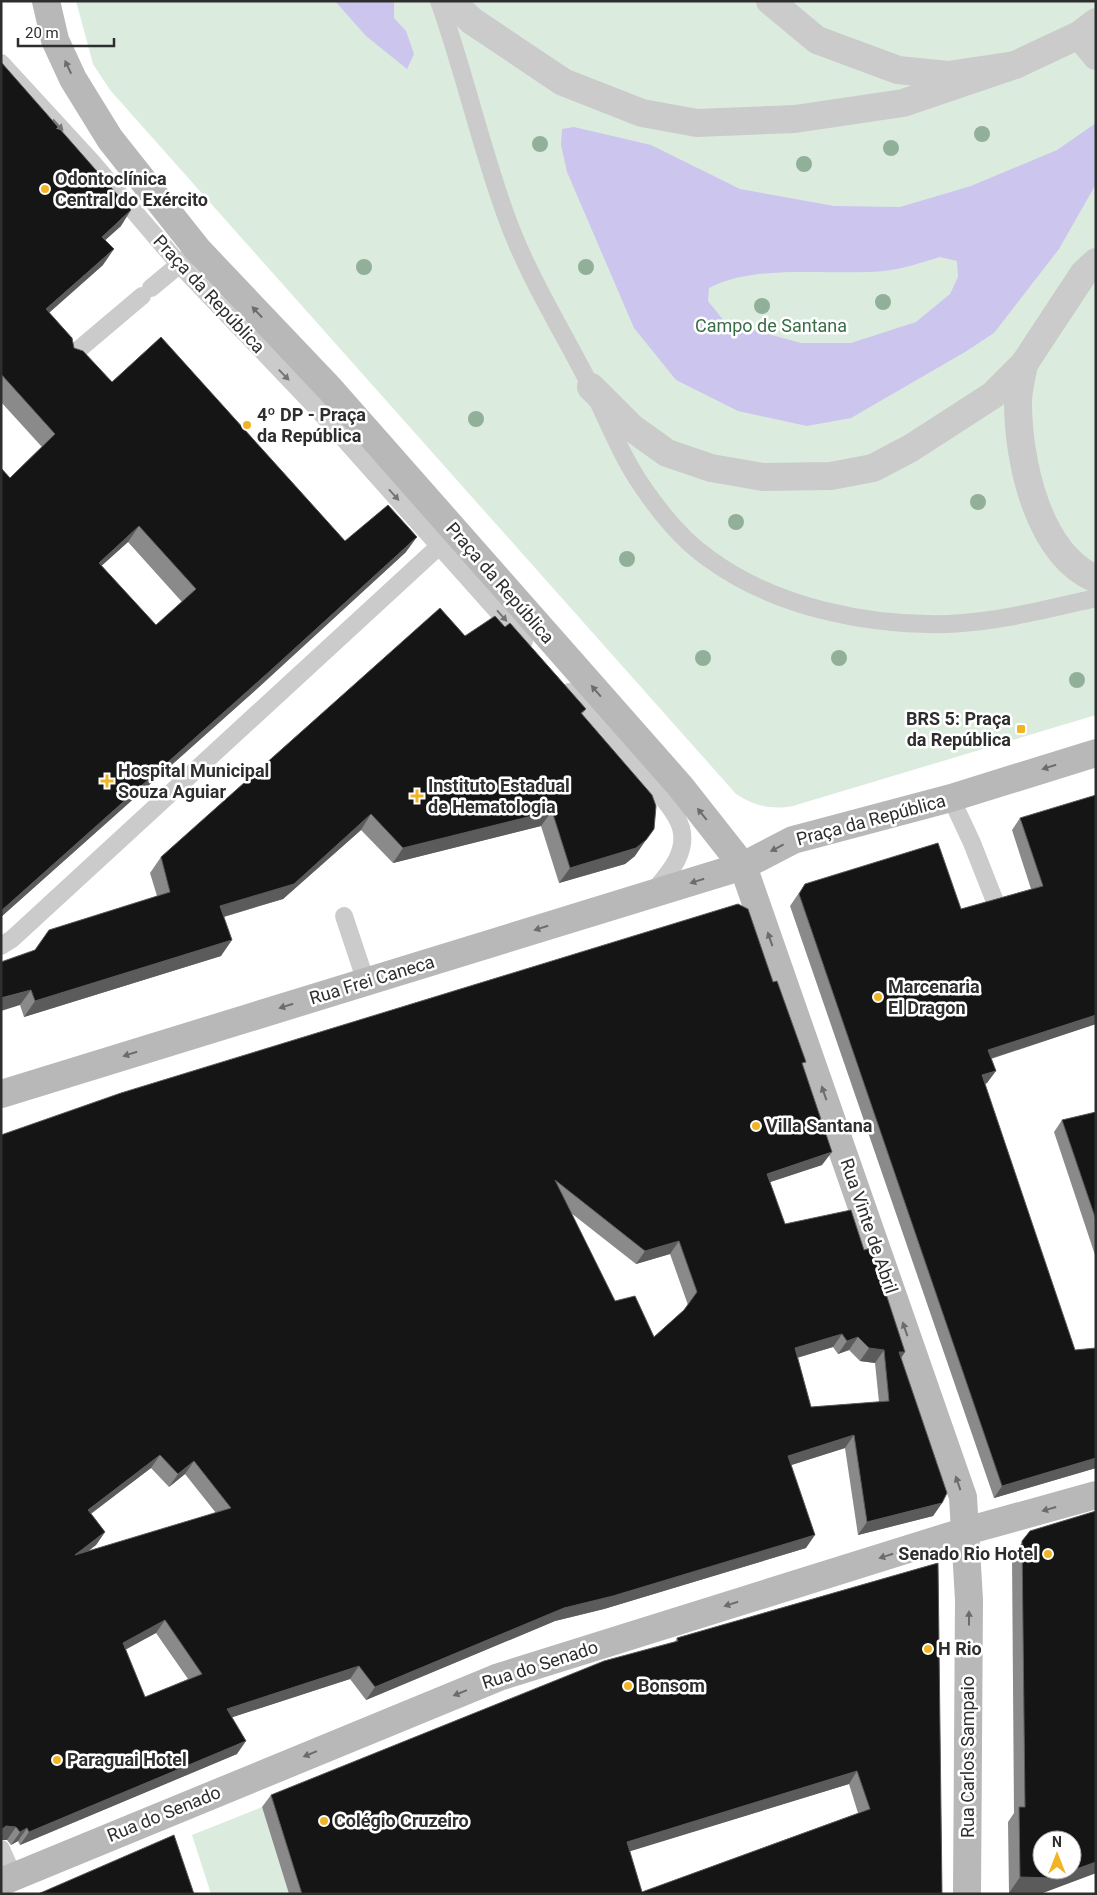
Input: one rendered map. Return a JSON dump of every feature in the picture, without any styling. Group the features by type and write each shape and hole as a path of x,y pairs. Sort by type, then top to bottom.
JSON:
{"street":[{"name":"Praça da República","path":"46,1 55,40 73,79 110,139 189,257 330,389 447,539 680,786 743,866 793,840 951,798 1096,753"},
{"path":"451,1 472,20 563,82 642,113 697,123 795,119 904,103 1014,64 1087,29 1096,56"},
{"path":"770,1 816,40 898,70 948,75 1014,64"},
{"path":"591,387 632,428 667,453 711,468 762,476 831,476 872,468 911,448 993,395 1024,364 1084,273 1096,262"},
{"path":"1024,364 1018,400 1020,438 1027,475 1039,514 1061,553 1096,579"},
{"name":"Rua Frei Caneca","path":"1,1094 743,866"},
{"name":"Rua Vinte de Abril","path":"743,866 963,1497 966,1531"},
{"name":"Rua do Senado","path":"7,1879 499,1677 966,1531 1096,1495"},
{"name":"Rua Carlos Sampaio","path":"966,1531 969,1600 967,1894"}],"lane":[{"path":"439,1 505,213 524,260 591,387 617,443 642,486 676,528 707,558 748,582 782,596 844,615 902,622 949,624 1019,615 1096,598"},
{"name":"Praça da República","path":"1,63 92,162 189,257"},
{"path":"71,356 189,257"},
{"name":"Praça da República","path":"447,539 534,652"},
{"path":"1,946 12,939 447,539"},
{"path":"560,681 657,792 681,828 679,855 672,869 650,895"},
{"path":"951,798 972,843 994,899"},
{"path":"344,916 366,982"},
{"path":"1,1849 7,1879"}],"green space":[{"name":"Campo de Santana","path":"76,1 1096,1 1096,715 793,806 763,806 749,802 736,794 110,90 93,64"},
{"path":"262,1807 289,1894 211,1894 192,1835"}],"shaded area":[{"path":"335,1 394,1 394,18 406,31 414,54 407,69 366,36"},
{"path":"1096,123 1096,184 1059,249 994,333 965,352 851,418 807,426 738,411 676,380 634,328 567,172 561,145 562,129 574,127 651,145 740,189 834,206 900,207 971,186 1057,150","holes":["940,257 957,261 958,277 950,294 916,322 851,343 801,343 725,322 708,301 709,288 728,280 749,276 795,272 884,271"]}],"building":[{"name":"Hospital Municipal Souza Aguiar","path":"1,62 131,210 102,237 114,249 46,309 72,338 74,348 83,351 112,382 161,337 345,541 388,505 417,537 1,911 1,468 10,478 55,434 1,374","holes":["139,526 196,589 156,625 99,563"]},
{"path":"440,608 465,636 495,616 505,627 510,623 586,709 581,713 652,795 656,806 654,829 646,840 636,848 570,868 552,811 403,848 371,814 294,884 220,906 232,940 35,1001 31,990 1,998 1,962 35,950 49,930 170,892 161,857"},
{"path":"1096,795 1096,1015 988,1050 996,1071 982,1075 1075,1350 1096,1348 1096,1458 1002,1486 799,894 805,884 938,843 961,909 1043,886 1020,818"},
{"path":"738,904 748,909 773,982 777,981 806,1062 802,1063 832,1152 767,1174 785,1224 851,1210 864,1250 871,1248 905,1352 899,1352 947,1493 942,1503 867,1522 854,1435 788,1456 815,1535 613,1596 564,1608 375,1687 359,1666 227,1709 246,1741 29,1832 27,1828 20,1832 16,1827 6,1826 1,1830 1,1135 121,1093","holes":["555,1180 645,1251 679,1241 697,1292 684,1310 654,1337 635,1296 615,1301","842,1334 847,1341 858,1337 869,1348 884,1350 889,1401 811,1407 795,1348","160,1455 178,1474 194,1461 231,1508 75,1555 105,1532 88,1510","165,1620 202,1674 145,1697 123,1643"]},
{"path":"1096,1112 1096,1220 1062,1120"},
{"path":"1096,1511 1096,1862 1082,1867 1082,1830 1032,1830 1032,1877 1020,1877 1019,1807 1025,1807 1022,1541 1030,1531"},
{"path":"938,1563 942,1894 302,1894 271,1795 604,1661 678,1641 677,1638","holes":["857,1771 870,1809 642,1892 627,1842"]},
{"path":"174,1835 194,1894 38,1894"}],"place":[{"name":"Odontoclínica Central do Exército","path":"45,189"},
{"name":"4º DP - Praça da República","path":"247,425"},
{"name":"BRS 5: Praça da República","path":"1021,729"},
{"name":"Hospital Municipal Souza Aguiar","path":"107,781"},
{"name":"Instituto Estadual de Hematologia","path":"417,796"},
{"name":"Marcenaria El Dragon","path":"878,997"},
{"name":"Villa Santana","path":"756,1126"},
{"name":"Senado Rio Hotel","path":"1048,1554"},
{"name":"H Rio","path":"928,1649"},
{"name":"Bonsom","path":"628,1686"},
{"name":"Paraguai Hotel","path":"57,1760"},
{"name":"Colégio Cruzeiro","path":"324,1821"}]}
